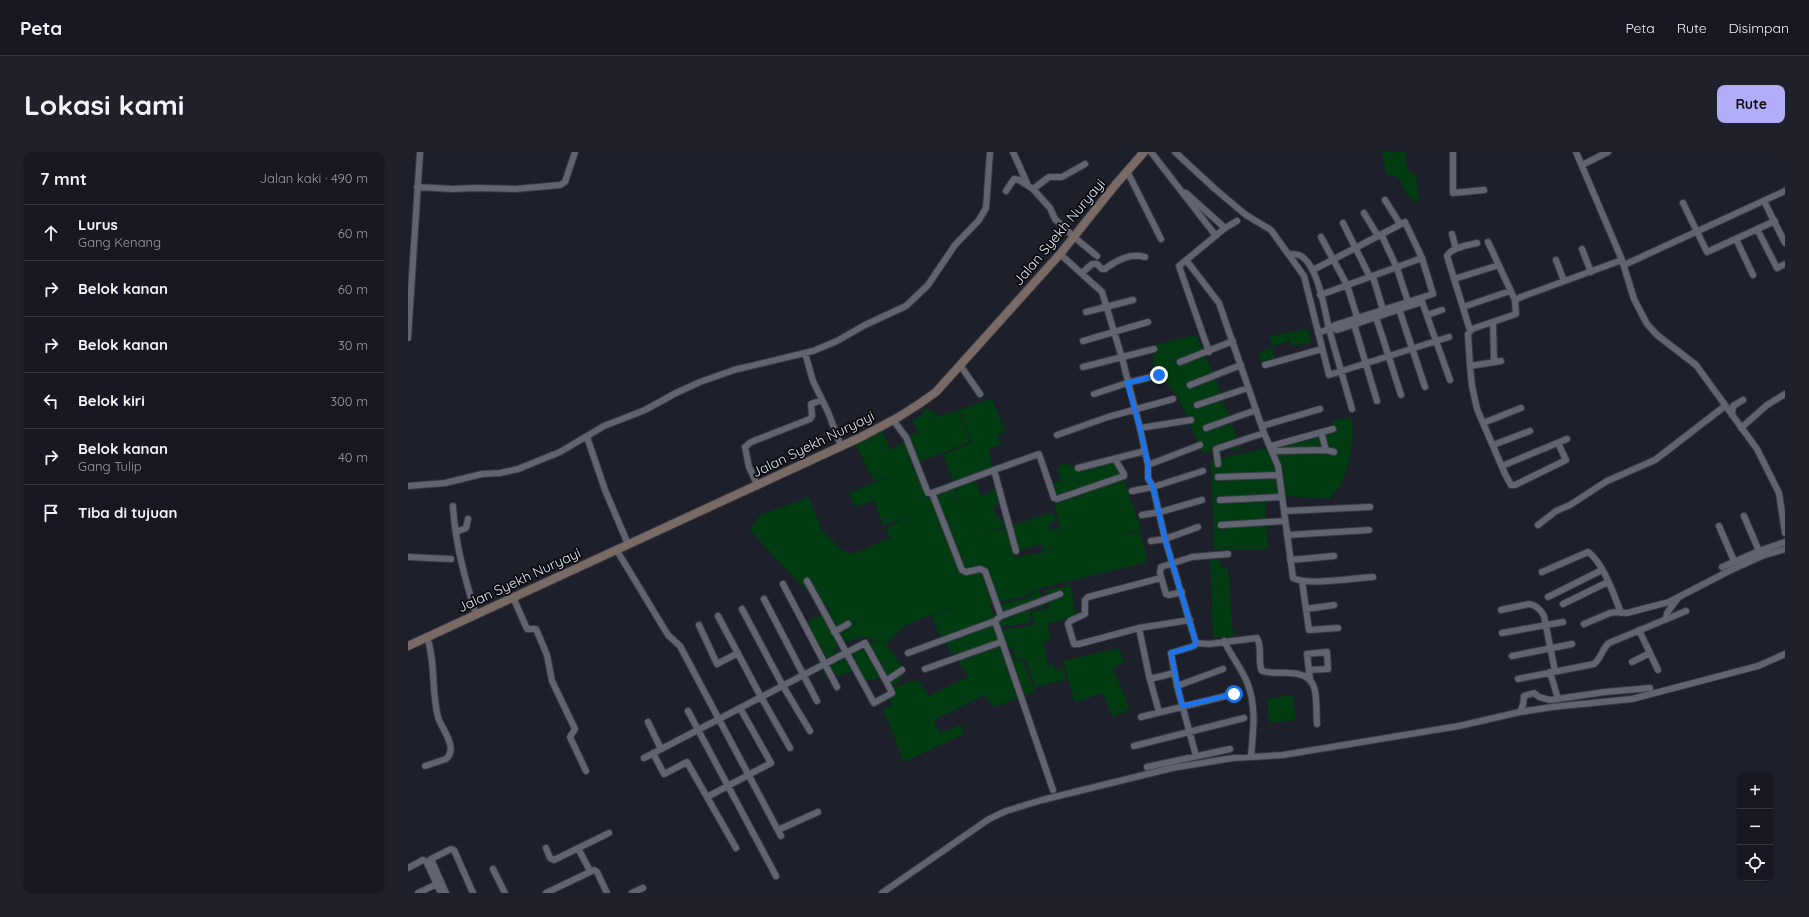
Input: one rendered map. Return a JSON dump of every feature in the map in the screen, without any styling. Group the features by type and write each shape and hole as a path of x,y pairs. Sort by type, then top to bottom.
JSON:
{"main road":[{"name":"Jalan Syekh Nuryayi","path":"408,646 616,549 758,486 893,420 919,404 936,392 1060,254 1144,152"}],"street":[{"path":"408,338 420,152"},
{"path":"417,187 444,189 498,189 560,185 565,182 575,152"},
{"path":"408,486 445,483 482,474 518,470 560,452 604,426 645,410 700,382 734,370 806,355 906,306 928,286 955,245 979,220 986,208 990,152"},
{"path":"1013,152 1031,187 1050,208 1055,219 1074,237 1098,256"},
{"path":"1151,152 1216,236"},
{"path":"1176,152 1246,215 1271,230 1289,254 1304,276 1329,375 1450,337"},
{"path":"1453,152 1453,193 1484,190"},
{"path":"1576,152 1623,263 1634,299 1647,324 1657,335 1696,366 1757,449 1776,484 1780,497 1785,533"},
{"path":"1582,165 1608,152"},
{"path":"1031,187 1049,178 1062,177 1085,164"},
{"path":"1127,172 1161,240"},
{"path":"1006,191 1014,179 1031,187"},
{"path":"1174,182 1225,228"},
{"path":"1515,300 1591,272 1623,263 1785,192"},
{"path":"1385,200 1400,224"},
{"path":"1764,201 1785,243"},
{"path":"1684,203 1707,252 1775,221"},
{"path":"1364,213 1379,235 1397,268 1409,304"},
{"path":"408,214 416,215"},
{"path":"1209,352 1178,266 1225,228 1237,221"},
{"path":"1313,270 1405,222 1422,258 1433,294 1422,300 1357,322"},
{"path":"1343,223 1371,277 1383,312"},
{"path":"1757,229 1777,268 1785,264"},
{"path":"1452,234 1456,249"},
{"path":"1321,237 1347,285 1357,322 1365,364 1377,401"},
{"path":"1736,239 1753,275"},
{"path":"1488,242 1515,300 1516,314 1472,329 1468,334 1470,366 1475,401 1483,423 1510,483 1515,485 1566,460 1558,443"},
{"path":"1472,329 1468,327 1447,256 1449,252 1477,243"},
{"path":"1582,248 1591,272"},
{"path":"1060,254 1100,289 1107,307 1140,428 1148,465 1148,478 1153,487 1165,539 1196,643"},
{"path":"1289,254 1297,254 1303,257 1313,270 1331,329 1341,372 1352,409"},
{"path":"1082,273 1092,264 1097,264 1102,269 1107,268 1118,260 1135,255 1145,257"},
{"path":"1320,295 1422,258"},
{"path":"1186,260 1219,303 1248,388 1272,449 1279,475 1293,578 1302,581 1331,581 1373,577"},
{"path":"1556,260 1564,282"},
{"path":"1454,279 1499,265"},
{"path":"1463,307 1510,291"},
{"path":"1086,312 1133,300"},
{"path":"1422,300 1450,380"},
{"path":"1318,333 1331,329 1335,325 1357,322 1376,317 1383,312 1399,309 1409,304"},
{"path":"1399,309 1411,349 1425,387"},
{"path":"1427,315 1442,310"},
{"path":"1376,317 1401,395"},
{"path":"1083,341 1148,322"},
{"path":"1493,322 1494,362"},
{"path":"1180,362 1209,352 1232,341"},
{"path":"1083,367 1154,349"},
{"path":"1265,365 1322,350"},
{"path":"806,355 813,381 841,446"},
{"path":"1470,366 1501,361"},
{"path":"960,365 980,394"},
{"path":"1190,385 1241,365"},
{"path":"1094,394 1127,383 1159,375"},
{"path":"1197,405 1248,388"},
{"path":"1741,428 1767,405 1785,394"},
{"path":"1056,435 1135,409 1173,399"},
{"path":"758,486 749,467 745,447 752,442 810,419 812,416 811,404 822,400"},
{"path":"1732,415 1733,406 1743,400"},
{"path":"1538,525 1556,511 1570,505 1607,481 1655,460 1726,406"},
{"path":"1483,423 1521,408"},
{"path":"1218,464 1216,449 1263,429 1320,409"},
{"path":"1206,428 1256,410"},
{"path":"893,420 908,441 928,493 932,493 1039,454 1054,498 1057,499 1124,476 1115,459"},
{"path":"1140,428 1191,420"},
{"path":"1272,449 1333,429"},
{"path":"1493,445 1530,431"},
{"path":"1321,432 1326,450"},
{"path":"587,437 605,490 628,544"},
{"path":"1502,466 1567,439"},
{"path":"1148,465 1200,445"},
{"path":"1272,449 1326,450 1334,452"},
{"path":"1078,468 1145,451"},
{"path":"994,470 1016,551"},
{"path":"1132,491 1153,487 1203,471"},
{"path":"1218,477 1279,475"},
{"path":"932,493 962,570 966,572 980,569 985,571 1001,616"},
{"path":"1220,500 1282,497"},
{"path":"1142,515 1160,512 1202,500"},
{"path":"453,506 464,576 476,614"},
{"path":"1284,512 1370,507"},
{"path":"1744,516 1759,551"},
{"path":"456,532 466,528 468,519"},
{"path":"1221,525 1285,521"},
{"path":"1719,526 1734,561"},
{"path":"1151,541 1165,539 1198,527"},
{"path":"1287,535 1369,530"},
{"path":"1722,567 1759,551 1785,542"},
{"path":"616,549 668,635 680,646 780,833 818,812"},
{"path":"1584,624 1610,613 1642,610 1678,598 1730,570 1785,549"},
{"path":"1542,572 1585,551 1591,554 1602,570 1621,613"},
{"path":"1182,592 1167,595 1161,578 1160,568 1173,562 1203,555 1228,554"},
{"path":"1290,560 1334,556"},
{"path":"408,558 451,559"},
{"path":"1548,597 1602,570"},
{"path":"1161,578 1088,597 1085,600 1085,614 1068,624 1072,640 1075,644 1139,628 1190,620"},
{"path":"644,758 845,653 865,643 892,692 874,704 845,653 807,581"},
{"path":"1302,581 1309,630 1338,628"},
{"path":"1563,604 1608,582"},
{"path":"783,584 837,687"},
{"path":"908,653 995,621 1001,616 1060,594"},
{"path":"513,597 527,629 536,629 547,655 552,681 575,729 570,737 586,771"},
{"path":"1666,618 1667,613 1678,598"},
{"path":"764,599 817,701"},
{"path":"1306,609 1334,605"},
{"path":"1501,610 1533,605 1542,611 1558,698"},
{"path":"742,609 783,686 810,731"},
{"path":"1518,678 1594,664 1599,660 1606,646 1666,618 1686,611"},
{"path":"718,616 790,748"},
{"path":"995,621 1053,790"},
{"path":"1502,633 1545,624 1563,622"},
{"path":"834,632 848,624"},
{"path":"699,625 717,664 738,652"},
{"path":"1139,628 1159,712"},
{"path":"1639,630 1658,670"},
{"path":"425,766 446,759 450,749 438,717 433,655 428,637"},
{"path":"1196,756 1176,686 1171,653 1194,646 1196,643 1209,644 1257,638 1260,647 1260,667 1262,671 1307,675 1315,686 1317,724"},
{"path":"925,669 1001,642"},
{"path":"1224,642 1246,682 1252,697 1254,711 1251,756"},
{"path":"1512,656 1572,644"},
{"path":"1632,662 1650,653"},
{"path":"882,893 989,819 1006,811 1042,800 1149,773 1233,758 1283,754 1426,730 1441,729 1520,712 1632,699 1758,666 1785,654"},
{"path":"1176,686 1223,669"},
{"path":"886,681 902,670"},
{"path":"1309,670 1310,679"},
{"path":"1150,679 1174,672"},
{"path":"1520,712 1523,705 1524,696 1527,694 1534,693 1539,697 1550,700 1628,689 1650,688"},
{"path":"1141,717 1234,694"},
{"path":"706,796 771,763 740,708"},
{"path":"688,711 776,876"},
{"path":"1134,746 1190,733 1244,718"},
{"path":"648,722 661,749"},
{"path":"1147,767 1230,749"},
{"path":"653,753 664,774 687,762 736,848"},
{"path":"546,848 550,858 554,860 608,833"},
{"path":"724,844 731,840"},
{"path":"578,848 590,872"},
{"path":"446,893 431,859 451,849 454,850 473,893"},
{"path":"408,868 423,860 426,861 441,893"},
{"path":"493,869 504,891 497,893"},
{"path":"546,893 594,870 597,872 607,893"},
{"path":"418,893 437,884"},
{"path":"560,887 563,893"},
{"path":"632,893 643,888"}],"green space":[{"path":"1382,152 1405,152 1408,170 1416,175 1419,197 1417,204 1408,196 1398,177 1386,174"},
{"path":"1308,329 1311,343 1292,346 1287,336 1288,342 1273,346 1269,336"},
{"path":"1196,335 1215,378 1241,449 1202,453 1177,398 1171,388 1154,371 1153,355 1156,351 1154,345"},
{"path":"1273,347 1275,361 1262,366 1259,352"},
{"path":"992,398 1005,432 997,435 1001,444 988,449 994,470 975,479 981,496 998,489 1002,502 993,506 996,515 1006,525 983,535 1052,512 1056,521 1049,523 1050,530 1060,528 1054,504 1124,479 1141,530 1118,536 1140,532 1148,562 1029,591 1030,595 990,604 1005,656 1023,661 1035,692 994,707 984,695 934,720 940,733 960,725 964,734 904,762 883,709 892,705 886,691 892,689 885,677 858,682 854,671 826,679 805,623 831,609 805,589 750,531 760,515 809,497 821,529 843,551 855,553 890,538 886,528 905,518 883,525 874,500 855,507 849,493 901,472 874,481 854,442 881,429 891,450 901,444 905,438 918,432 912,421 921,415 925,408 937,414 938,417 958,410 970,442 914,464 910,456 913,468 927,499 955,489 969,523 943,454 972,443 959,410","holes":["1042,544 1043,551 1059,549 1018,557 1016,551","962,603 932,616 939,635 969,676 929,696 917,679 893,688 906,672 886,644 901,629 901,627","866,637 882,643 866,641 836,651 841,666 833,648 857,638"]},
{"path":"1351,418 1353,433 1347,470 1341,484 1329,499 1265,494 1268,550 1214,550 1211,460 1288,444 1332,427 1333,420"},
{"path":"1114,461 1123,475 1056,498 1051,484 1061,480 1057,468 1064,463 1078,468"},
{"path":"1210,557 1220,557 1221,568 1228,568 1233,636 1213,638"},
{"path":"1071,585 1076,616 1047,624 1051,640 1044,642 1048,665 1053,663 1055,670 1063,668 1066,680 1035,687 1026,660 1014,657 1013,647 1004,648 1000,630 1034,625 1032,612 1049,608 1046,590"},
{"path":"1040,590 1043,607 1030,610 1031,622 1000,627 994,606 1032,597 1031,591"},
{"path":"1119,648 1124,663 1113,668 1130,709 1112,717 1103,693 1075,703 1063,661"},
{"path":"1293,695 1296,720 1269,723 1267,698"}],"route":[{"path":"1159,375 1127,383 1140,428 1141,439 1148,465 1148,478 1153,487 1165,539 1194,632 1196,643 1189,649 1171,653 1176,686 1182,706 1234,694"}]}
